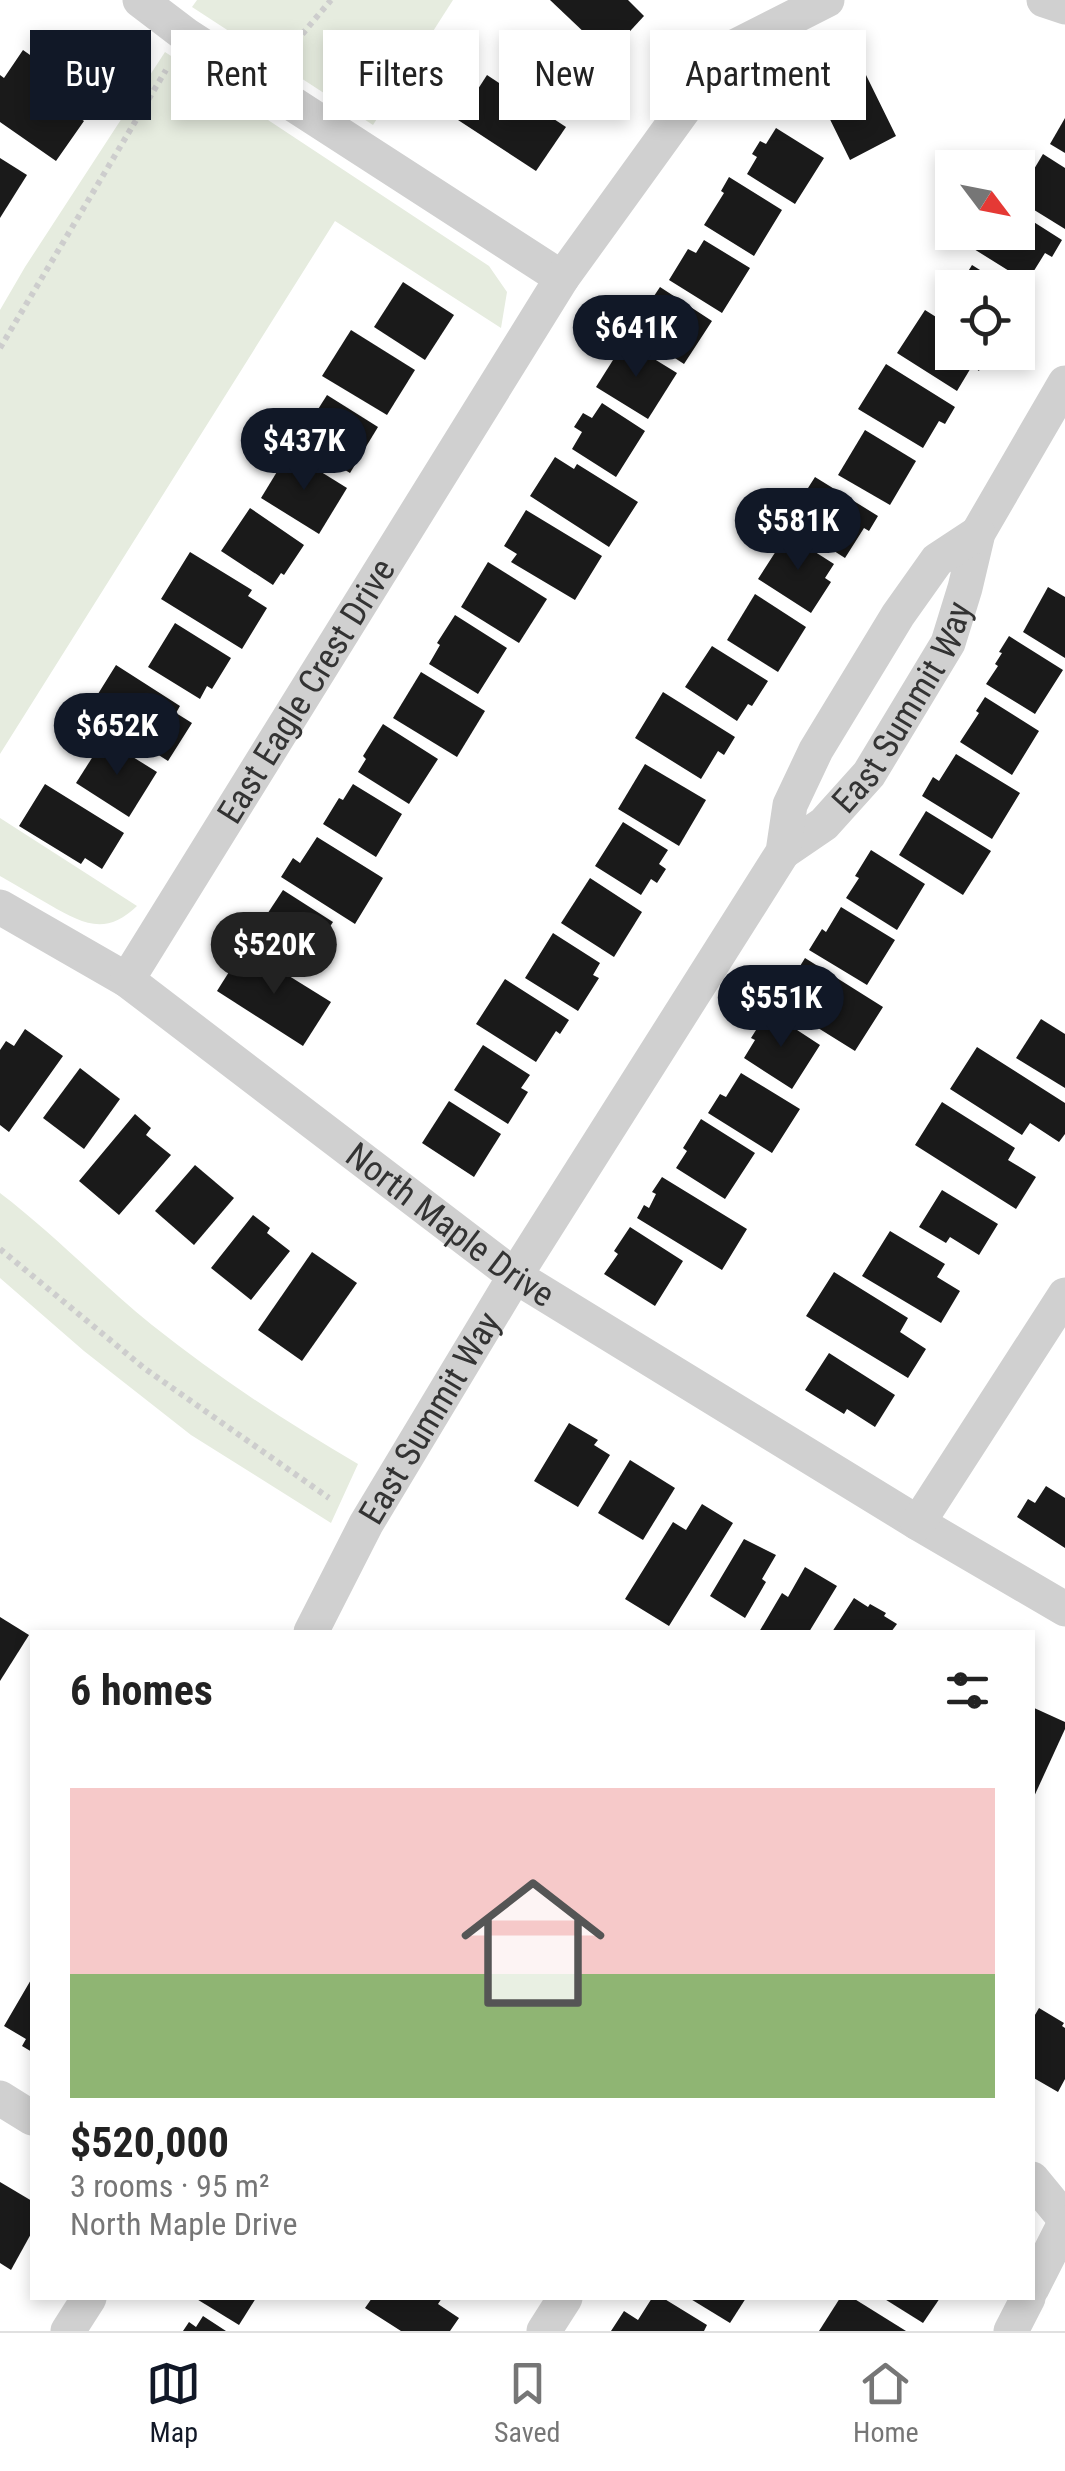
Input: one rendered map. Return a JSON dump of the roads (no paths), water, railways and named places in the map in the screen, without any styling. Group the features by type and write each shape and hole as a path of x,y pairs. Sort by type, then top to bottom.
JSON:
{"street":[{"path":"140,0 186,35 562,278"},
{"name":"East Eagle Crest Drive","path":"127,980 562,278 726,50 827,0"},
{"path":"1044,0 1065,7"},
{"name":"East Summit Way","path":"312,1630 366,1524 515,1276 783,852 824,824 869,774 948,643 978,533 1065,384"},
{"name":"East Summit Way","path":"783,852 790,805 898,615 936,560 978,533"},
{"name":"North Maple Drive","path":"0,907 127,980 515,1276 1065,1609"},
{"path":"918,1523 1065,1295"},
{"path":"0,2098 30,2117"},
{"path":"1035,2184 1065,2221 1035,2282"},
{"path":"68,2331 88,2300"},
{"path":"544,2331 564,2300"},
{"path":"1011,2331 1027,2300"}]}
